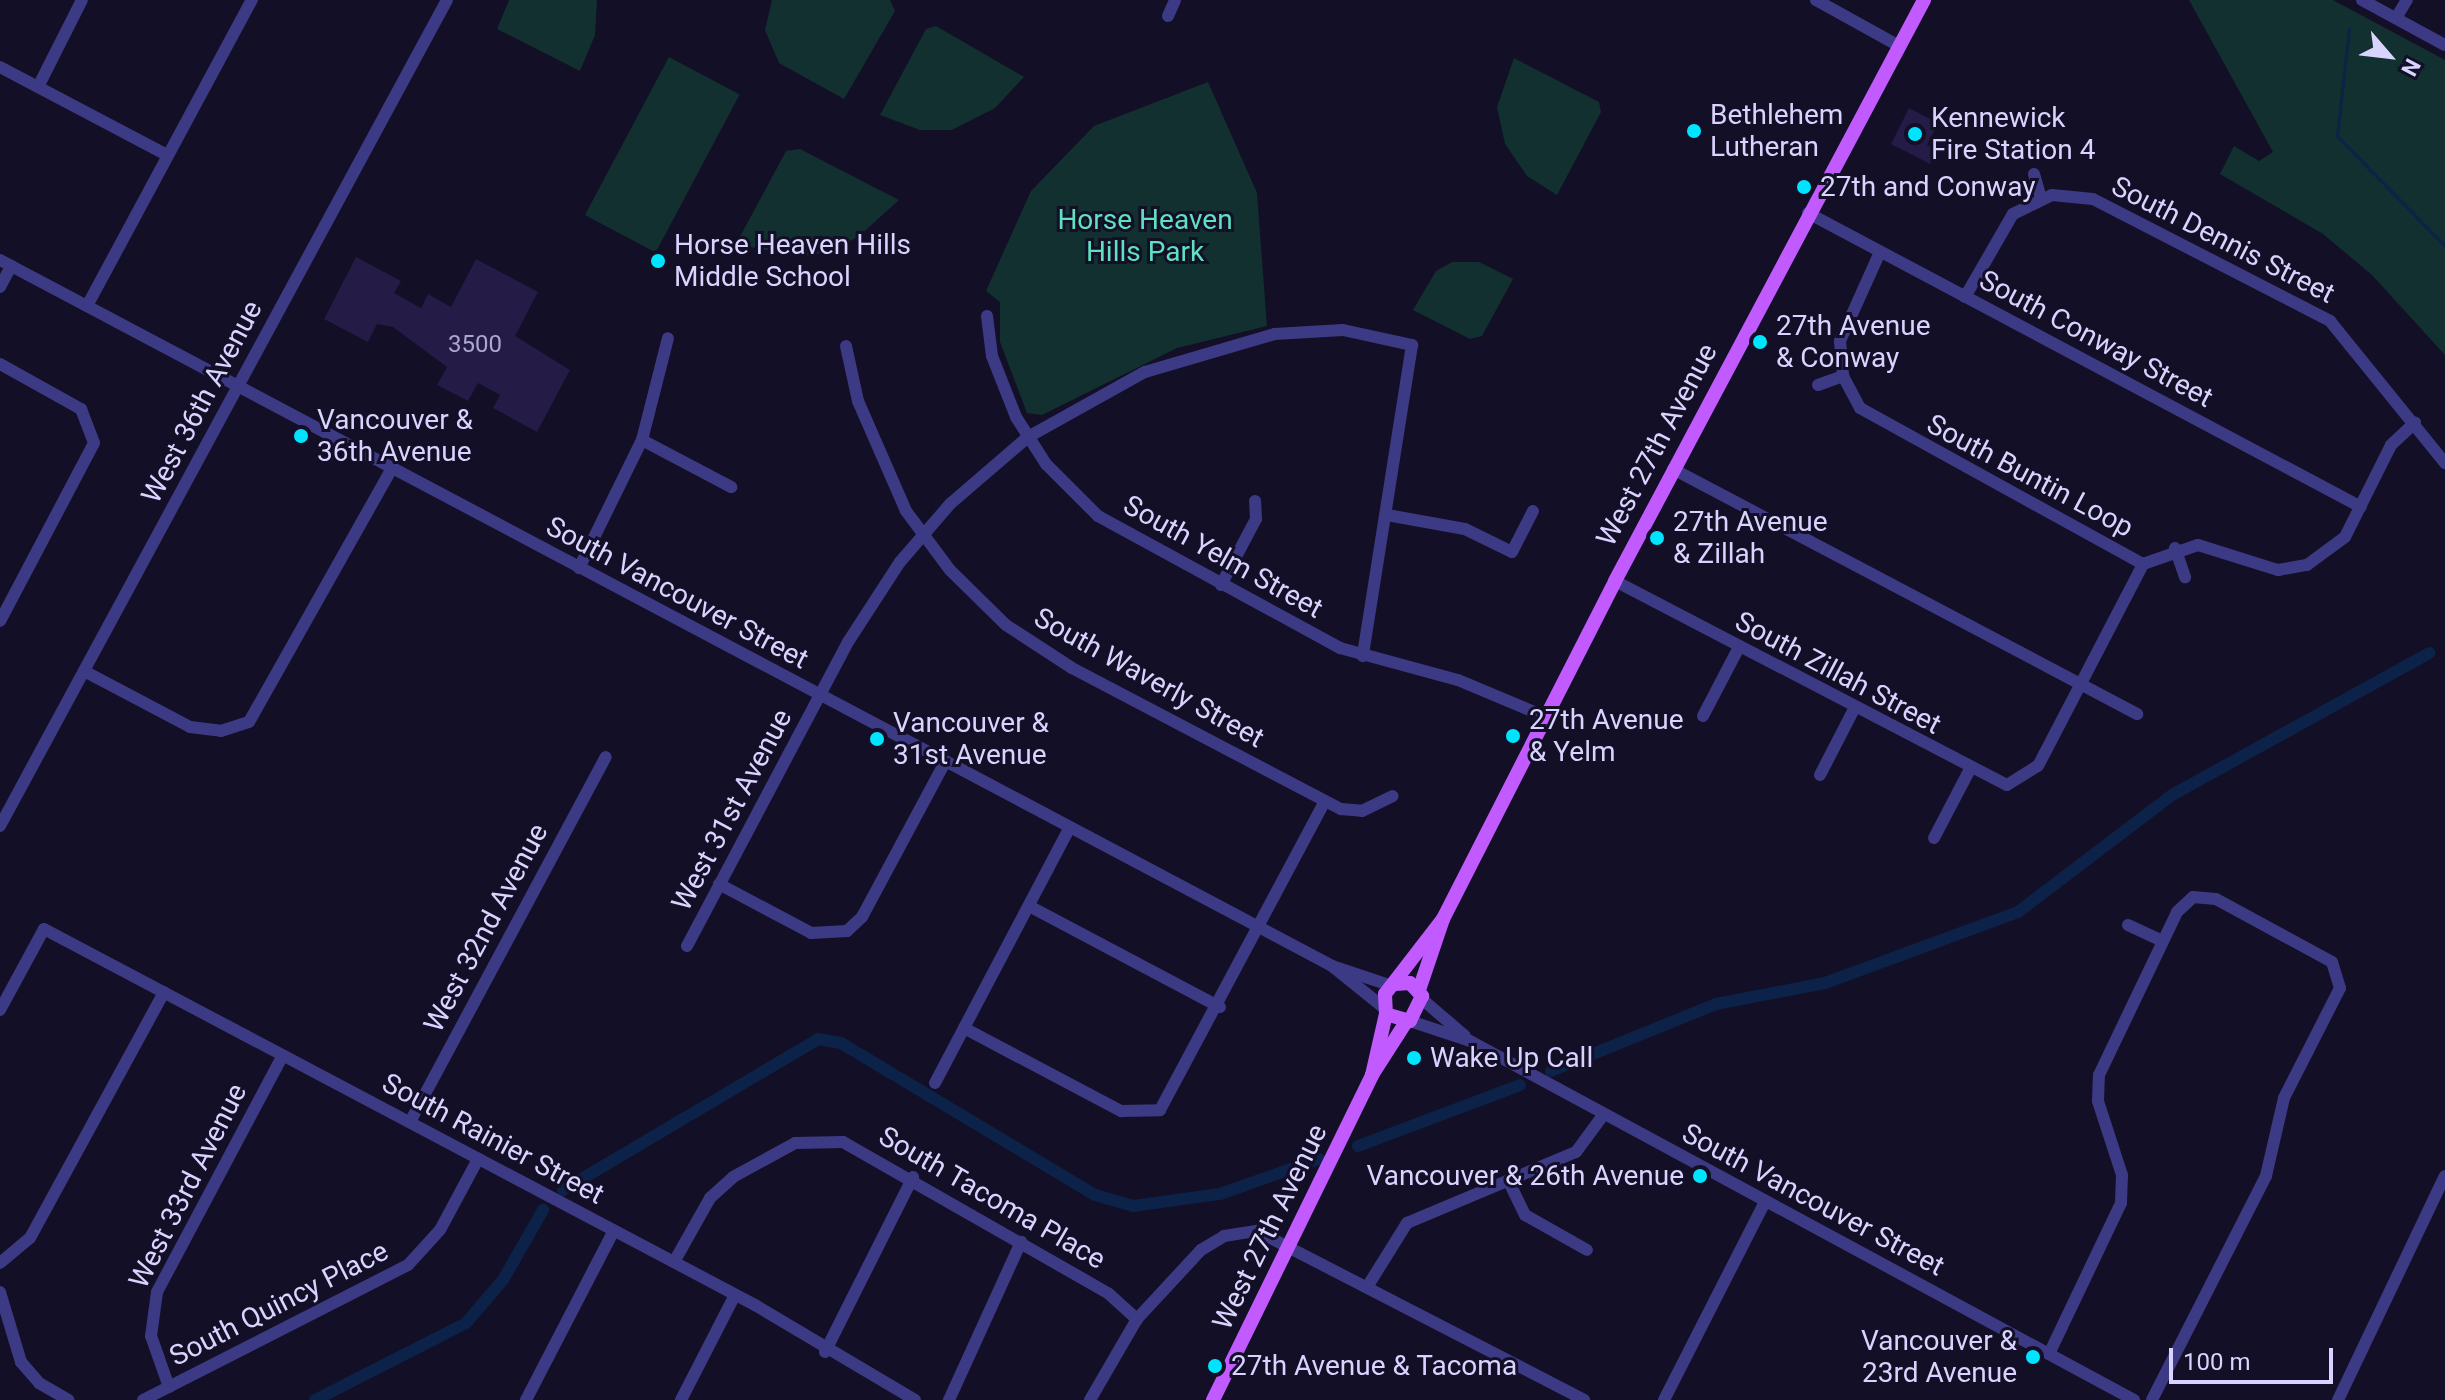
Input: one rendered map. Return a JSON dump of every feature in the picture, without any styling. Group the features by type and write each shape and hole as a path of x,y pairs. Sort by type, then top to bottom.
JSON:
{"main road":[{"name":"West 27th Avenue","path":"1372,1075 1385,1010 1394,985 1443,919 1673,469 1924,0"},
{"name":"West 27th Avenue","path":"1213,1400 1293,1244 1372,1075 1408,1022 1421,995 1443,919"},
{"path":"1394,985 1421,995"},
{"path":"1385,1010 1408,1022"}],"street":[{"path":"38,87 82,0"},
{"path":"87,306 252,0"},
{"name":"West 36th Avenue","path":"0,826 447,0"},
{"path":"1168,16 1175,0"},
{"path":"1816,0 1899,46"},
{"path":"2362,0 2445,45"},
{"path":"2396,18 2407,0"},
{"path":"0,67 167,155"},
{"path":"1965,297 2002,227 2041,198 2034,174"},
{"name":"South Dennis Street","path":"2041,198 2093,199 2330,321 2445,463"},
{"name":"South Conway Street","path":"1808,213 2361,507"},
{"path":"1818,385 1843,376 1840,341 1880,252"},
{"path":"0,287 6,263"},
{"name":"South Vancouver Street","path":"6,263 1332,966 1394,985"},
{"name":"South Yelm Street","path":"987,316 997,373 1028,437 1098,516 1221,585 1363,656 1458,680 1546,717"},
{"name":"West 31st Avenue","path":"687,946 819,695 879,591 922,535 1028,437 1116,385 1238,341 1343,330 1412,345 1387,515"},
{"path":"579,568 642,440 668,338"},
{"name":"South Waverly Street","path":"846,346 879,459 922,535 968,590 1030,642 1325,801 1362,811 1393,796"},
{"path":"0,364 81,409 93,436 87,464 0,621"},
{"name":"South Buntin Loop","path":"1843,376 1873,420 2143,564 2175,548 2213,546 2262,566 2293,568 2334,547 2361,507 2391,445 2415,423"},
{"path":"642,440 731,487"},
{"path":"84,671 190,727 237,730 270,696 392,468"},
{"path":"1673,469 2137,714"},
{"path":"1221,585 1256,519 1255,501"},
{"path":"1363,656 1387,515 1465,529 1512,552 1533,511"},
{"path":"2175,548 2185,577"},
{"path":"2081,683 2143,564"},
{"name":"South Zillah Street","path":"1615,581 1969,771 2007,785 2038,766 2081,683"},
{"path":"1703,716 1739,647"},
{"path":"1820,775 1854,709"},
{"name":"West 32nd Avenue","path":"410,1122 606,757"},
{"path":"719,884 811,933 839,935 862,917 945,762"},
{"path":"1934,838 1969,771"},
{"path":"0,797 12,803"},
{"path":"964,1028 1121,1111 1151,1113 1173,1096 1325,801"},
{"path":"935,1083 1070,827"},
{"path":"2049,1354 2121,1203 2122,1175 2098,1101 2099,1075 2163,941 2193,897 2216,899 2326,958 2340,978 2279,1110 2266,1176 2152,1400"},
{"path":"1029,906 1220,1007"},
{"path":"2128,925 2163,941"},
{"name":"South Rainier Street","path":"0,1010 44,929 674,1262 735,1295 825,1352 915,1400"},
{"name":"South Vancouver Street","path":"1332,966 1385,1010"},
{"path":"0,1263 30,1238 164,992"},
{"name":"South Vancouver Street","path":"1421,995 1470,1041"},
{"name":"South Vancouver Street","path":"1408,1022 1470,1041 2049,1354 2111,1395 2134,1400"},
{"name":"West 33rd Avenue","path":"169,1387 151,1336 157,1292 283,1055"},
{"path":"1369,1284 1407,1223 1576,1152 1604,1114"},
{"name":"South Tacoma Place","path":"674,1262 720,1188 795,1143 843,1142 913,1177 1021,1242 1137,1319"},
{"name":"South Quincy Place","path":"143,1400 408,1265 440,1230 478,1159"},
{"path":"2338,1400 2445,1176"},
{"path":"825,1352 913,1177"},
{"path":"1508,1180 1525,1215 1587,1250"},
{"path":"1664,1400 1765,1202"},
{"path":"526,1400 614,1230"},
{"path":"1090,1400 1137,1319 1213,1241 1257,1231 1293,1244 1584,1400"},
{"path":"949,1400 1021,1242"},
{"path":"0,1292 21,1362 39,1383 69,1400"},
{"path":"681,1400 735,1295"}],"green space":[{"path":"509,0 597,0 595,35 580,71 497,29"},
{"path":"772,0 890,0 895,11 844,99 779,63 765,30"},
{"path":"2189,0 2333,0 2445,60 2445,355 2372,275 2323,234 2220,174 2234,146 2259,161 2273,152"},
{"path":"936,26 1024,77 995,108 952,130 920,130 880,115 926,29"},
{"path":"669,57 740,95 656,253 585,215"},
{"path":"1514,58 1599,102 1601,112 1557,195 1527,176 1505,144 1497,107"},
{"name":"Horse Heaven Hills Park","path":"1208,82 1257,193 1267,326 1177,348 1042,415 1027,413 1000,342 1000,302 986,291 1031,191 1094,126"},
{"path":"800,149 899,200 858,237 828,252 800,257 736,244 786,151"},
{"path":"1452,262 1479,262 1513,279 1482,336 1470,339 1413,310 1436,271"}],"building":[{"name":"Kennewick Fire Station 4","path":"1909,108 1938,123 1927,145 1938,150 1930,164 1891,144"},
{"path":"356,257 401,281 394,293 421,308 428,294 451,307 476,259 538,292 515,336 570,370 537,432 493,408 500,395 478,383 468,401 437,385 447,367 393,327 377,324 368,342 324,319"}],"waterway":[{"path":"2349,29 2337,136 2445,246"},
{"path":"1551,1071 1716,1004 1825,983 2018,912 2172,795 2429,653"},
{"path":"563,1190 818,1039 841,1043 1095,1195 1133,1206 1220,1194 1319,1159"},
{"path":"1358,1146 1520,1085"},
{"path":"315,1400 466,1323 503,1280 543,1210"}],"place":[{"name":"Bethlehem Lutheran","path":"1694,131"},
{"name":"Kennewick Fire Station 4","path":"1915,134"},
{"name":"27th and Conway","path":"1804,187"},
{"name":"Horse Heaven Hills Middle School","path":"658,261"},
{"name":"27th Avenue & Conway","path":"1760,342"},
{"name":"Vancouver & 36th Avenue","path":"301,436"},
{"name":"27th Avenue & Zillah","path":"1657,538"},
{"name":"27th Avenue & Yelm","path":"1513,736"},
{"name":"Vancouver & 31st Avenue","path":"877,739"},
{"name":"Wake Up Call","path":"1414,1058"},
{"name":"Vancouver & 26th Avenue","path":"1700,1176"},
{"name":"Vancouver & 23rd Avenue","path":"2033,1357"},
{"name":"27th Avenue & Tacoma","path":"1215,1366"}]}
